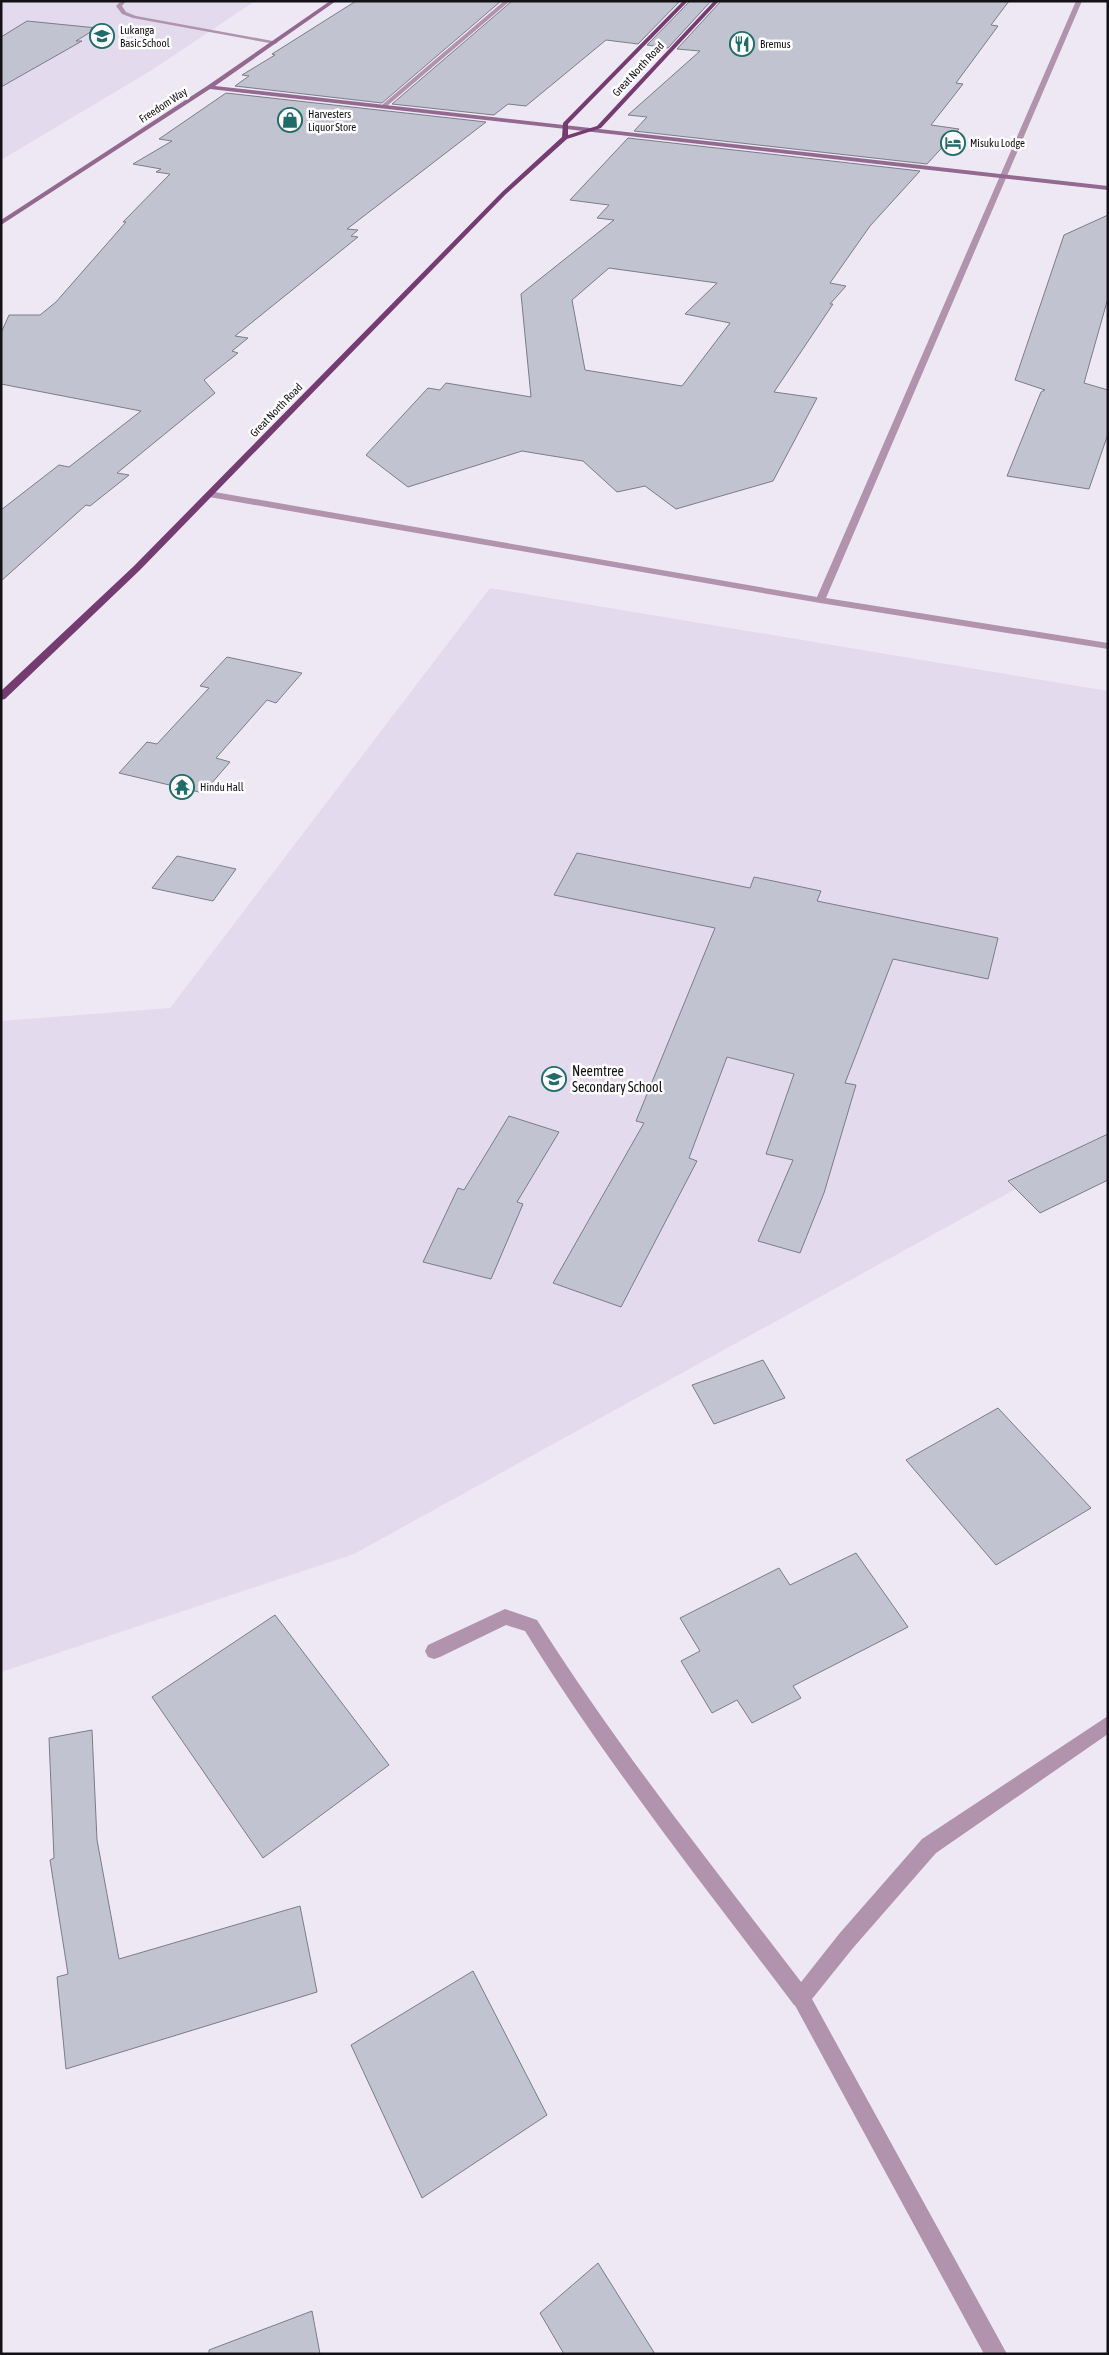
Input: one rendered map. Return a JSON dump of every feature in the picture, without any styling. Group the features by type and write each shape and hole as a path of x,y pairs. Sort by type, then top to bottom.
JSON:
{"highway":[{"name":"Great North Road","path":"564,126 686,1"},
{"name":"Great North Road","path":"1,697 95,609 504,193 565,138 596,129 717,1"},
{"path":"564,126 565,138"}],"main road":[{"name":"Freedom Way","path":"1,223 209,87 334,1"},
{"path":"209,87 385,105 1108,188"}],"street":[{"path":"385,105 508,1"},
{"path":"820,600 1079,1"},
{"path":"209,494 820,600 1108,646"},
{"path":"434,1651 505,1617 531,1625 572,1691 626,1767 801,1998 996,2354"},
{"path":"801,1998 846,1941 929,1846 1108,1724"}],"lane":[{"path":"124,1 119,6 124,13 135,17 275,42"}],"shaded area":[{"name":"Lukanga Basic School","path":"1,1 255,1 152,70 1,160"},
{"name":"Neemtree Secondary School","path":"490,588 1108,691 1108,1138 354,1554 1,1672 1,1021 170,1008"}],"building":[{"path":"356,1 501,1 382,103 235,86 249,76 242,75"},
{"path":"512,1 680,1 638,44 606,40 526,106 508,104 494,115 392,104"},
{"path":"690,1 711,1 668,48 647,45"},
{"path":"721,1 1009,1 991,25 998,26 956,83 963,84 931,125 959,129 927,164 634,131 647,117 628,115 700,51 677,49"},
{"path":"27,21 97,28 76,41 82,41 1,87 1,37"},
{"path":"226,93 486,122 347,229 358,230 351,236 358,237 235,336 248,338 232,351 238,353 204,380 215,393 117,473 129,475 90,506 86,505 1,581 1,510 59,465 69,467 141,411 1,384 1,333 9,315 40,315 56,302 126,222 123,222 170,174 156,172 161,169 133,164 172,141 159,139"},
{"path":"628,138 920,171 870,226 830,283 846,286 830,304 833,304 774,392 817,398 773,481 676,509 645,486 617,492 583,461 522,451 408,487 366,455 428,388 440,390 446,383 531,397 521,294 614,220 597,218 609,205 570,200","holes":["609,268 717,283 685,314 730,323 682,386 585,370 572,300"]},
{"path":"1108,215 1108,298 1084,383 1108,390 1108,434 1089,489 1007,476 1041,392 1045,390 1015,380 1064,235"},
{"name":"Hindu Hall","path":"227,657 302,673 276,703 267,700 216,758 230,762 203,793 119,773 147,742 157,744 209,688 200,686"},
{"path":"577,853 750,888 754,877 821,891 817,901 998,938 988,979 893,959 845,1083 856,1085 824,1193 800,1253 758,1241 793,1160 766,1154 794,1074 727,1057 689,1158 697,1161 621,1307 553,1283 644,1123 636,1121 715,928 554,895"},
{"path":"177,856 236,869 213,901 152,888"},
{"path":"509,1116 559,1132 517,1202 523,1204 491,1279 423,1262 458,1188 464,1190"},
{"path":"1108,1134 1108,1180 1040,1213 1008,1181"},
{"path":"763,1360 785,1398 714,1424 692,1385"},
{"path":"998,1408 1091,1508 996,1565 906,1460"},
{"path":"856,1553 908,1627 793,1686 801,1698 752,1723 737,1700 712,1713 681,1661 700,1651 680,1618 779,1568 790,1585"},
{"path":"275,1615 389,1765 263,1858 152,1697"},
{"path":"92,1730 97,1840 119,1959 300,1906 317,1992 66,2069 57,1977 68,1974 50,1860 54,1858 49,1738"},
{"path":"473,1971 547,2115 422,2198 351,2045"},
{"path":"598,2263 655,2354 564,2354 540,2313"},
{"path":"312,2311 320,2354 209,2354 209,2350"}],"place":[{"name":"Lukanga Basic School","path":"102,36"},
{"name":"Bremus","path":"742,44"},
{"name":"Harvesters Liquor Store","path":"290,120"},
{"name":"Misuku Lodge","path":"953,143"},
{"name":"Hindu Hall","path":"182,787"},
{"name":"Neemtree Secondary School","path":"554,1079"}]}
